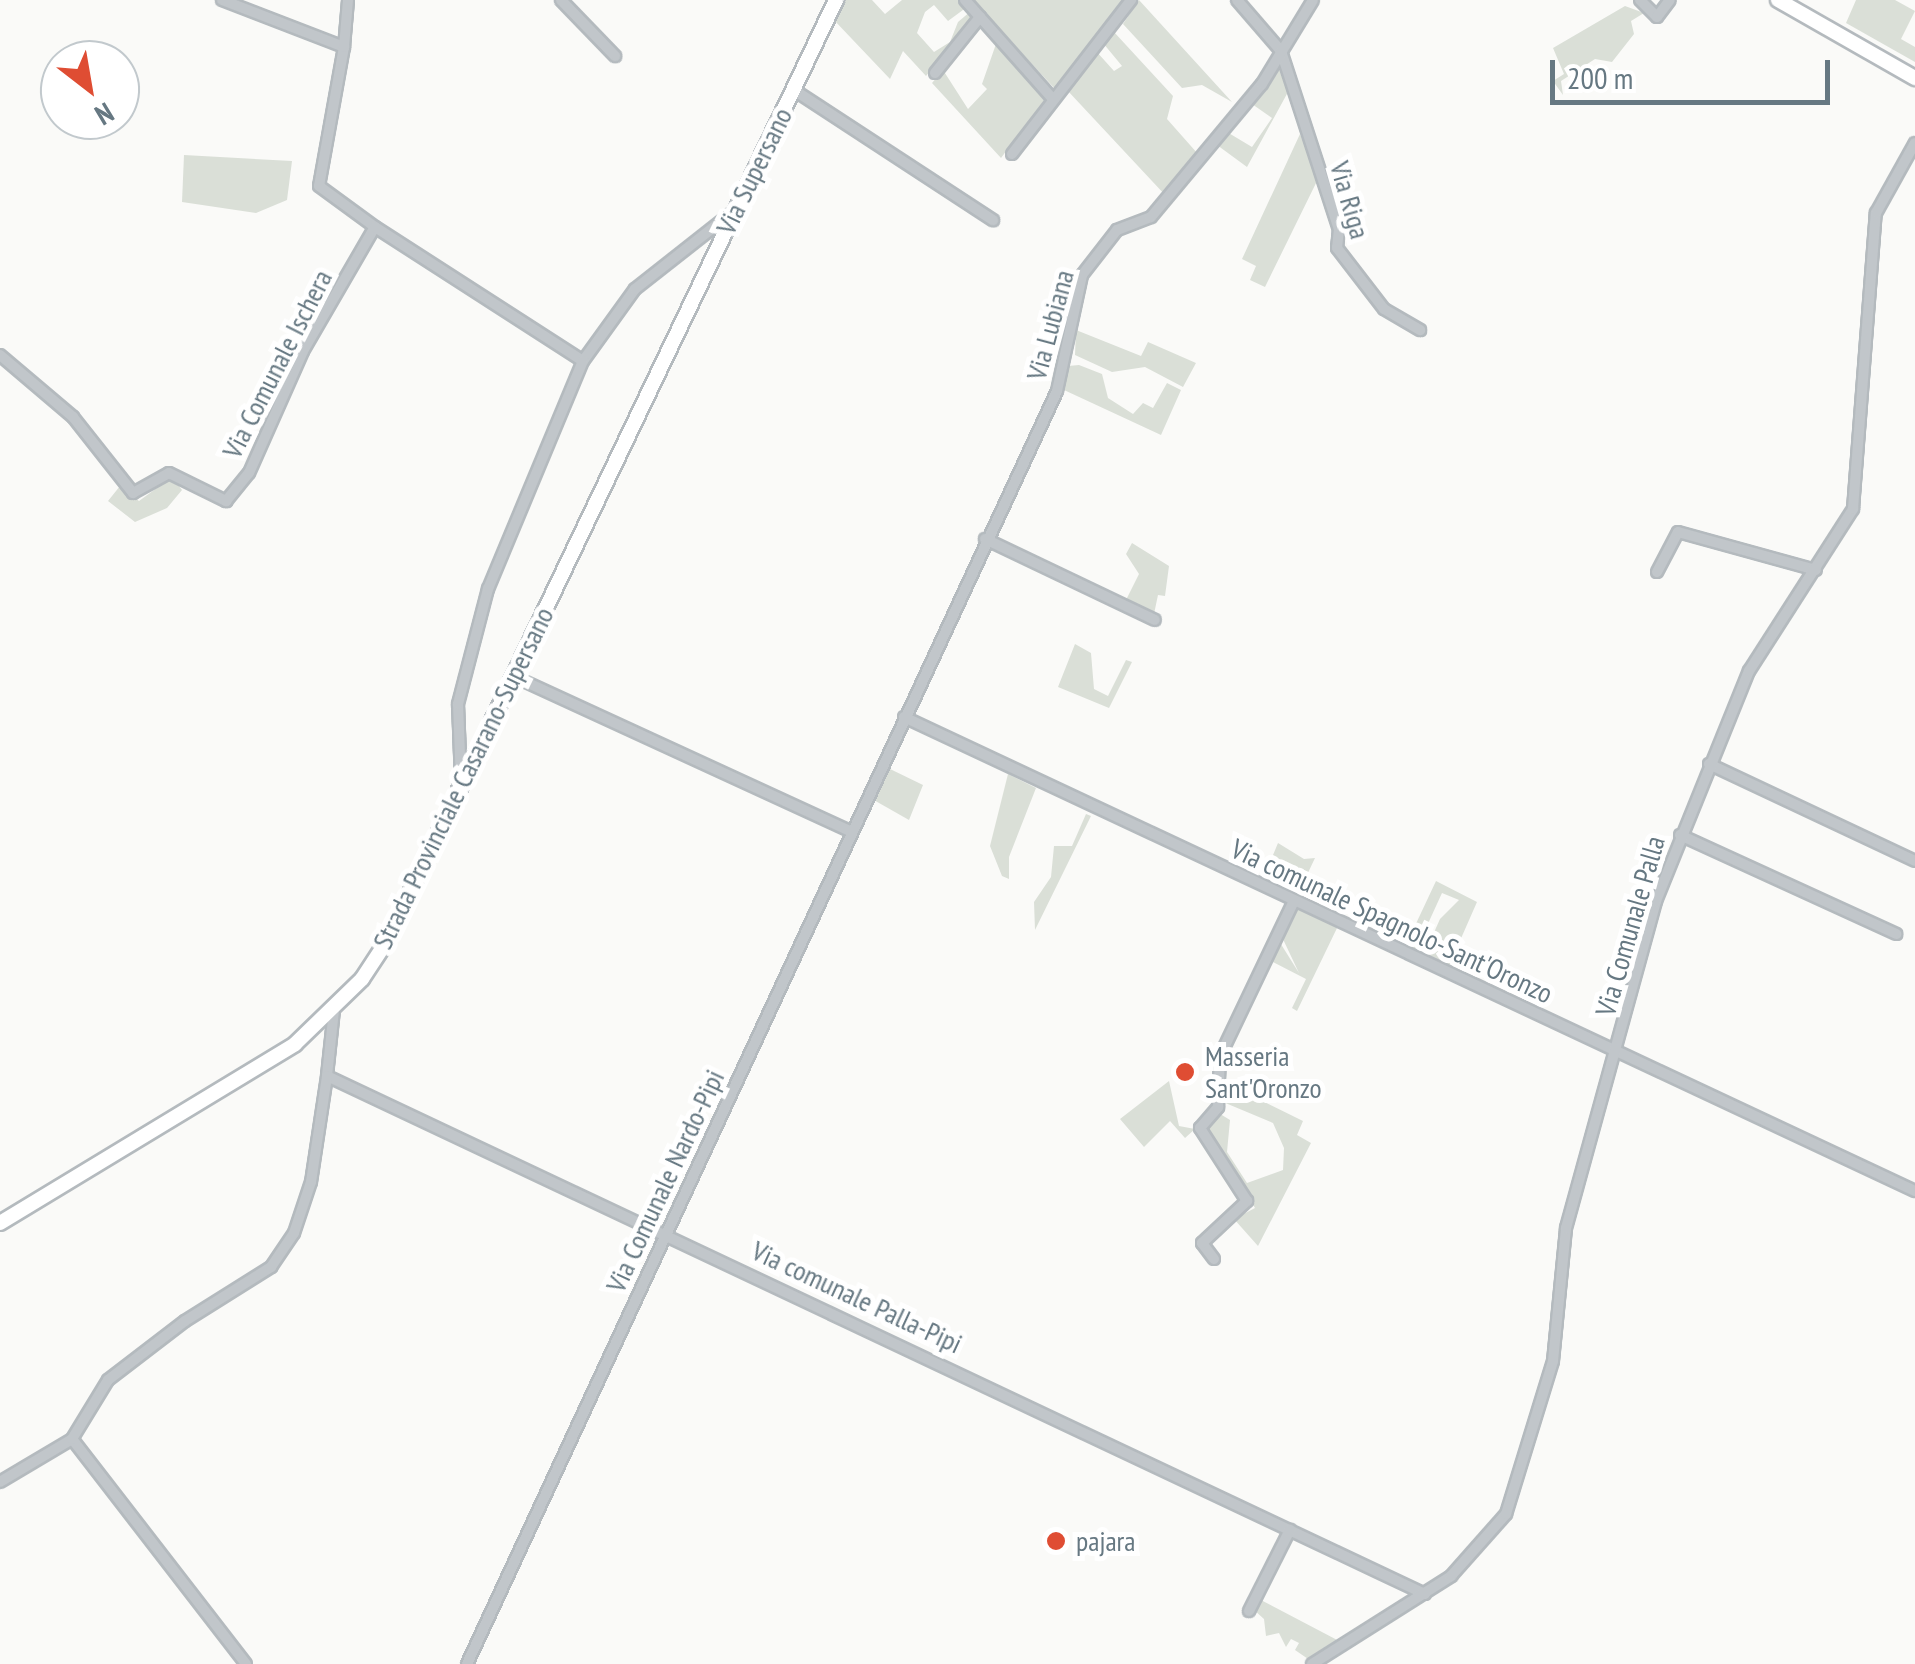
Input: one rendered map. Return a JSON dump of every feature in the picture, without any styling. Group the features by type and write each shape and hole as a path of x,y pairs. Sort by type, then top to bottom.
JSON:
{"main road":[{"name":"Via Supersano","path":"672,342 836,0"},
{"path":"1778,0 1915,78"},
{"name":"Strada Provinciale Casarano-Supersano","path":"0,1223 296,1044 334,1010 387,941 672,342"}],"street":[{"path":"222,0 344,47"},
{"path":"348,0 344,47 319,186 583,360"},
{"path":"561,0 616,56"},
{"path":"965,0 1054,99"},
{"path":"1012,154 1131,0"},
{"path":"1237,0 1280,51"},
{"name":"Via Lubiana","path":"904,717 1057,390 1082,275 1117,230 1151,217 1262,84 1313,0"},
{"path":"1640,0 1656,17 1670,0"},
{"path":"935,73 980,17"},
{"name":"Via Riga","path":"1280,51 1339,228 1338,248 1384,309 1420,330"},
{"path":"794,90 994,220"},
{"name":"Via Comunale Palla","path":"1312,1664 1425,1594 1474,1556 1506,1514 1530,1450 1553,1361 1566,1228 1680,835 1749,671 1854,509 1876,214 1915,144"},
{"path":"461,787 458,704 488,589 583,360 635,289 735,211"},
{"name":"Via Comunale Ischera","path":"0,355 73,417 134,492 169,473 229,500 249,473 302,351 375,226"},
{"path":"1658,572 1678,532 1816,570"},
{"path":"985,539 1155,620"},
{"path":"515,677 852,832"},
{"name":"Via Comunale Nardo-Pipi","path":"467,1664 904,717"},
{"name":"Via comunale Spagnolo-Sant'Oronzo","path":"904,717 1915,1191"},
{"path":"1709,764 1915,860"},
{"path":"1680,835 1896,934"},
{"path":"1214,1260 1202,1243 1247,1201 1200,1128 1218,1107 1220,1056 1294,902"},
{"path":"0,1482 72,1439 108,1380 185,1321 271,1268 294,1233 311,1182 334,1010"},
{"name":"Via comunale Palla-Pipi","path":"327,1076 665,1231 1425,1594"},
{"path":"72,1439 246,1664"},
{"path":"1249,1611 1290,1530"}],"shaded area":[{"path":"843,0 872,0 885,14 902,0 961,0 967,7 948,21 934,5 925,12 917,33 934,52 950,42 958,22 971,11 976,17 926,76 903,51 890,79 833,19"},
{"path":"973,0 1127,0 1056,90"},
{"path":"1139,0 1232,102 1202,85 1182,88 1123,24"},
{"path":"1856,0 1895,0 1915,11 1901,39 1915,47 1915,62 1846,23"},
{"path":"1625,6 1644,13 1631,21 1634,34 1612,62 1595,59 1561,81 1563,95 1553,81 1564,74 1553,48"},
{"path":"1114,32 1173,96 1167,119 1198,154 1166,196 1067,90 1096,51 1114,71 1122,66 1103,43"},
{"path":"996,44 1046,98 1001,158 932,83 943,70 968,109 987,89 982,84"},
{"path":"1280,61 1288,92 1247,167 1217,145 1227,132 1252,147 1272,118 1252,104"},
{"path":"1300,134 1318,179 1265,287 1250,280 1256,266 1242,259"},
{"path":"184,155 292,161 287,200 256,213 182,202"},
{"path":"1076,330 1141,356 1148,342 1196,363 1183,387 1145,367 1112,372 1075,355"},
{"path":"1079,365 1102,374 1108,398 1133,414 1143,403 1153,408 1167,383 1181,390 1161,435 1064,390 1068,366"},
{"path":"172,477 182,490 167,508 135,522 108,501 120,486 139,501"},
{"path":"1132,543 1169,566 1165,596 1158,595 1154,614 1126,600 1139,574 1126,554"},
{"path":"1075,644 1091,653 1094,689 1108,696 1126,660 1132,662 1109,708 1058,687"},
{"path":"888,768 923,785 909,820 872,799"},
{"path":"1008,774 1036,788 1009,857 1009,879 1002,876 990,846"},
{"path":"1086,814 1091,816 1035,930 1034,902 1051,877 1054,846 1072,846"},
{"path":"1278,843 1304,859 1315,858 1297,896 1262,880 1267,868 1280,863 1273,855"},
{"path":"1436,881 1477,902 1448,968 1423,957 1440,919 1459,900 1442,893 1415,952 1405,947"},
{"path":"1295,906 1338,926 1297,1011 1292,1008 1306,979 1269,960 1279,941 1299,973 1281,935"},
{"path":"1218,1079 1303,1121 1297,1135 1311,1143 1258,1246 1234,1219 1255,1208 1204,1125 1217,1112 1230,1120 1227,1152 1247,1183 1283,1170 1284,1148 1273,1123 1223,1102"},
{"path":"1169,1081 1179,1126 1195,1129 1185,1138 1170,1121 1144,1147 1120,1119"},
{"path":"1259,1599 1341,1642 1311,1661 1295,1650 1299,1643 1291,1639 1286,1647 1279,1633 1266,1636 1264,1619 1254,1610"}],"place":[{"name":"Masseria Sant'Oronzo","path":"1185,1072"},
{"name":"pajara","path":"1056,1541"}]}
